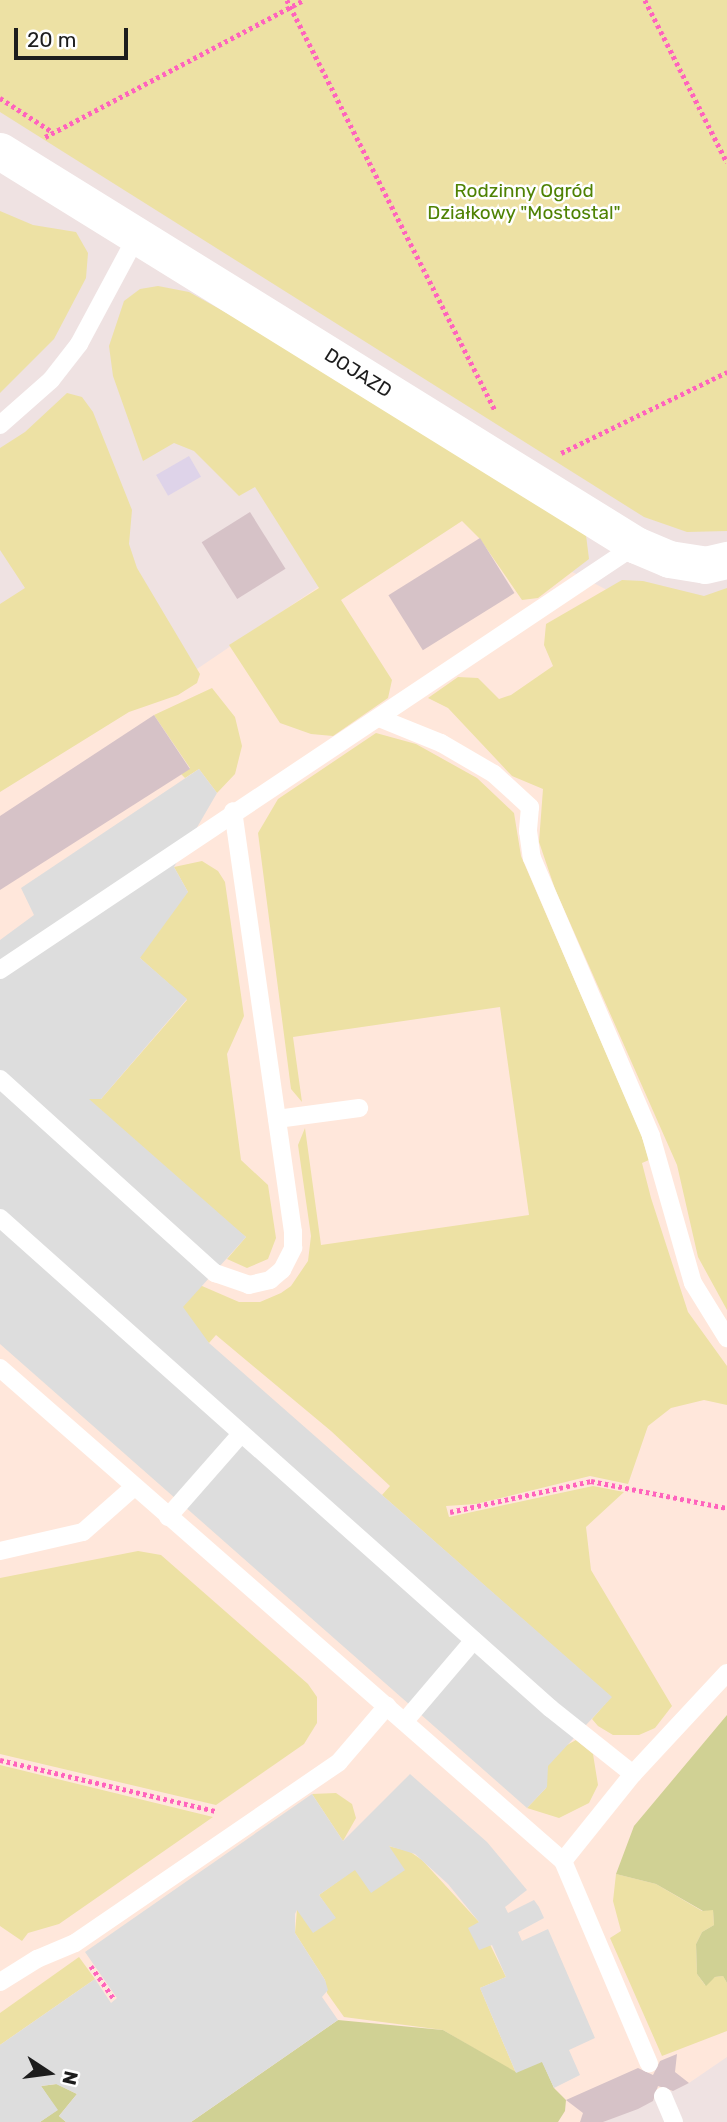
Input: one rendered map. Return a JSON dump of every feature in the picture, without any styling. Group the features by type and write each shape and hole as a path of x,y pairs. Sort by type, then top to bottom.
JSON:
{"street":[{"name":"DOJAZD","path":"13,159 636,545 669,559 705,565 727,560"}],"lane":[{"path":"0,425 51,380 79,344 137,236"},
{"path":"0,970 233,811 379,718 636,545"},
{"path":"379,718 441,743 494,774 530,807 527,831 533,858 651,1136 694,1283 727,1338"},
{"path":"0,1079 215,1273 240,1284 270,1280 282,1269 293,1248 233,811"},
{"path":"277,1119 359,1108"},
{"path":"0,1218 474,1640 634,1774"},
{"path":"0,1368 563,1861 649,2064"},
{"path":"168,1517 242,1434"},
{"path":"0,1551 83,1532 134,1487"},
{"path":"405,1721 474,1640"},
{"path":"563,1861 634,1774 727,1673"},
{"path":"0,1982 37,1959 75,1943 339,1762 387,1706"},
{"path":"663,2096 674,2122"}],"path":[{"path":"287,0 494,409 505,417"},
{"path":"13,159 51,131 304,0"},
{"path":"645,0 727,162"},
{"path":"0,98 51,131"},
{"path":"550,446 562,453 585,444 727,372"},
{"path":"450,1512 591,1481 727,1508"},
{"path":"0,1760 220,1812"},
{"path":"82,1954 113,1998"}],"shaded area":[{"path":"189,456 201,477 168,496 156,475"},
{"path":"441,504 694,635 727,1136 727,2057 689,2083 603,2122 0,2122 0,776 194,671"},
{"path":"199,769 217,793 174,867 188,892 140,958 187,999 101,1099 89,1099 246,1237 183,1307 209,1343 612,1697 548,1766 547,1787 527,1808 0,1344 0,940 34,915 21,888"},
{"path":"410,1774 487,1842 527,1890 505,1907 508,1913 534,1900 539,1907 544,1918 518,1932 522,1941 548,1929 595,2038 569,2050 580,2075 554,2088 542,2062 516,2073 480,1988 506,1977 492,1945 479,1950 468,1928 479,1922 448,1884 415,1854 389,1846 405,1870 371,1893 355,1870 319,1895 336,1918 313,1933 297,1910 295,1914 295,1933 325,1980 328,1990 322,1997 338,2020 191,2122 66,2122 59,2116 77,2094 56,2084 41,2086 58,2110 40,2122 0,2122 0,2045 95,1979 111,2003 117,1998 85,1952 312,1794 343,1841"}],"green space":[{"name":"Rodzinny Ogród Działkowy \"Mostostal\"","path":"0,0 727,0 727,531 687,532 644,517 0,112"},
{"path":"0,211 33,225 76,232 88,253 86,278 54,339 0,393"},
{"path":"158,286 189,292 241,321 586,535 589,559 538,598 522,600 480,539 462,521 341,600 392,680 388,698 333,736 311,734 280,723 229,645 319,588 255,487 239,496 194,451 174,443 143,461 113,376 109,346 124,301 140,289"},
{"path":"67,393 82,397 93,412 132,510 129,544 137,568 200,674 197,683 178,695 129,712 0,792 0,604 25,588 0,550 0,448 25,432"},
{"path":"622,580 643,581 704,596 727,588 727,1310 698,1257 677,1165 555,889 539,842 543,789 512,776 448,708 428,698 458,677 478,678 499,699 511,695 553,666 544,645 546,624"},
{"path":"212,688 235,717 242,746 235,774 217,793 199,769 185,778 181,774 190,768 154,715"},
{"path":"376,733 416,744 477,778 514,813 521,856 641,1134 649,1160 642,1163 651,1198 688,1312 727,1366 727,1405 704,1400 671,1408 648,1426 628,1484 590,1476 476,1504 446,1506 449,1517 593,1486 624,1492 586,1527 591,1570 672,1706 655,1728 639,1735 613,1735 598,1726 592,1719 611,1697 382,1495 390,1486 331,1431 216,1335 209,1343 0,1144 202,1286 239,1302 260,1302 281,1293 291,1286 308,1261 311,1236 298,1145 305,1128 321,1245 529,1215 500,1007 293,1037 302,1102 291,1089 258,833 278,799"},
{"path":"202,861 218,871 225,882 244,1016 227,1054 241,1160 268,1185 276,1238 268,1259 247,1268 227,1259 246,1237 66,1095 101,1099 187,1000 140,958 0,991 188,892 174,867"},
{"path":"138,1551 161,1555 308,1684 317,1697 317,1723 304,1744 216,1805 0,1754 0,1578"},
{"path":"454,1682 567,1745 576,1740 593,1754 598,1785 589,1803 559,1818 527,1808 546,1788"},
{"path":"727,1715 727,1983 723,1976 715,1977 706,1986 697,1974 696,1944 702,1932 714,1925 713,1910 703,1911 656,1884 616,1874 634,1826"},
{"path":"0,1765 213,1817 59,1924 28,1933 22,1941 0,1926"},
{"path":"336,1793 352,1804 356,1818 343,1841 312,1794"},
{"path":"388,1846 409,1851 422,1860 479,1922 506,1977 480,1988 516,2073 443,2030 344,2017 327,1993 325,1980 295,1933 297,1909 335,1918 319,1895 355,1869 404,1870"},
{"path":"616,1874 656,1884 702,1911 713,1909 714,1925 702,1932 696,1944 697,1974 705,1985 715,1977 723,1976 727,1983 727,2031 662,2056 610,1938 621,1931 613,1901"},
{"path":"79,1957 95,1979 0,2045 0,2013"},
{"path":"338,2020 443,2030 516,2072 542,2061 554,2088 566,2100 565,2111 558,2122 191,2122"},
{"path":"57,2084 77,2094 59,2116 66,2122 40,2122 57,2110 41,2086"}],"building":[{"path":"250,512 286,569 237,599 202,542"},
{"path":"480,538 514,593 423,650 388,595"},
{"path":"154,715 190,769 0,890 0,816"},
{"path":"677,2054 675,2072 689,2083 673,2091 658,2086 653,2101 638,2109 603,2122 580,2122 583,2113 566,2100 638,2068 653,2075 660,2061"}]}
